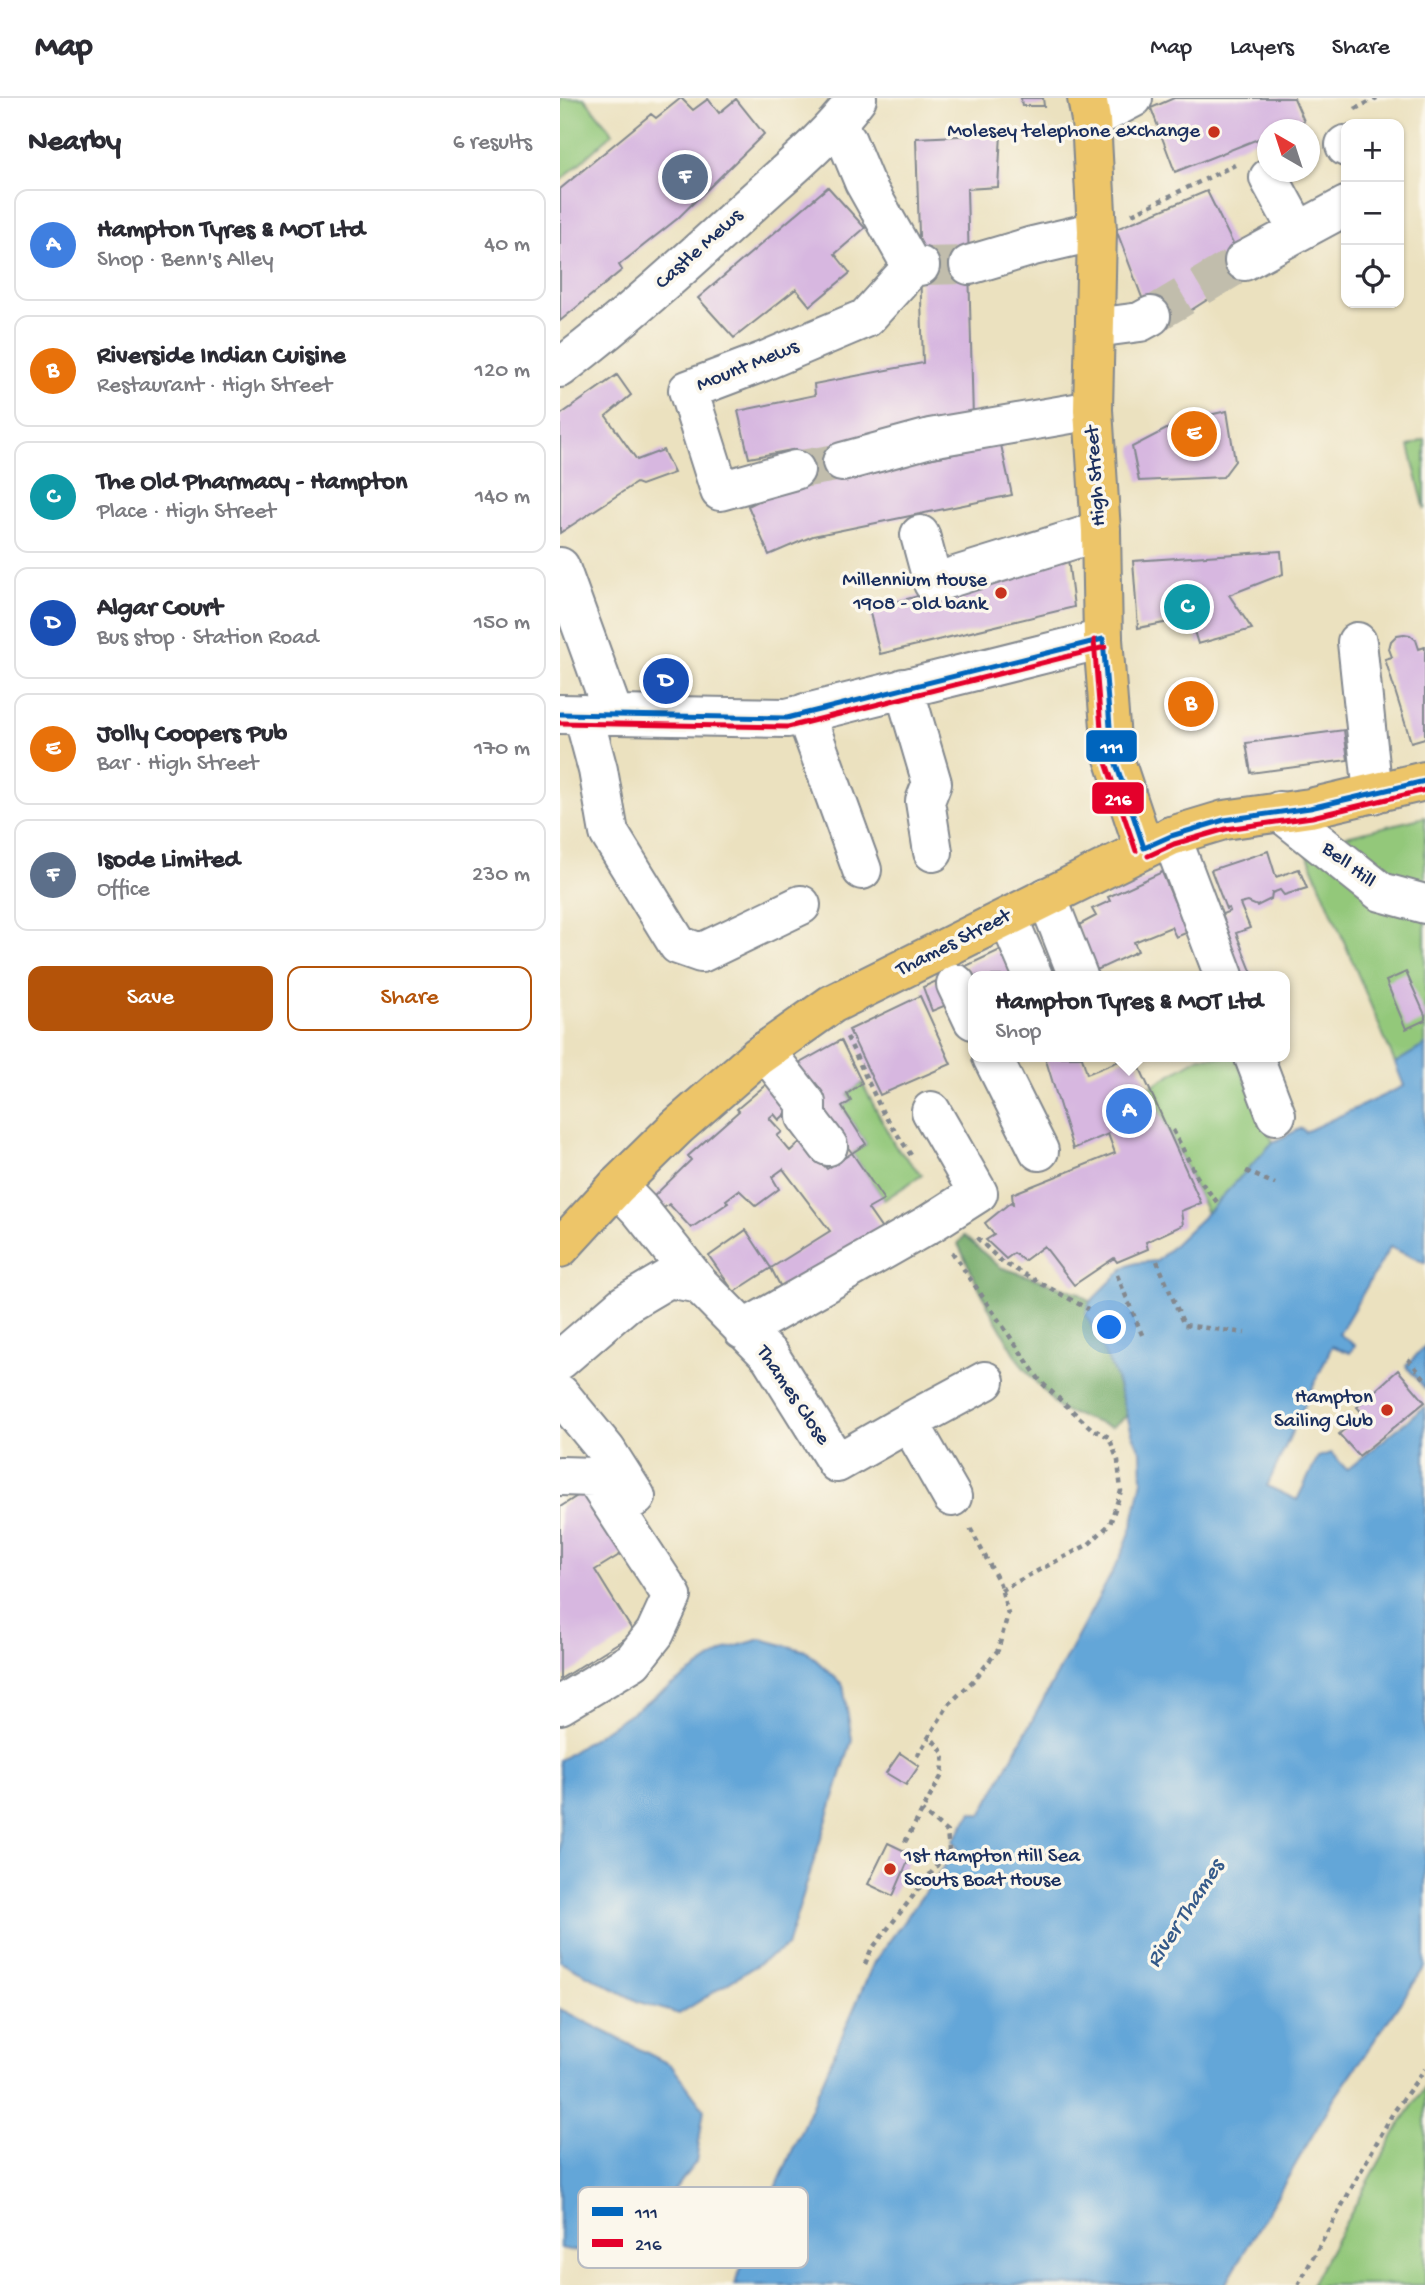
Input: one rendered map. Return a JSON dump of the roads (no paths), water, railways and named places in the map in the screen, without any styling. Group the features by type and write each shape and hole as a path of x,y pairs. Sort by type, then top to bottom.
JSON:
{"main road":[{"name":"High Street","path":"1089,109 1097,230 1093,410 1101,531 1103,639 1112,751 1158,842"},
{"name":"Thames Street","path":"560,1248 617,1186 677,1127 765,1051 832,1004 1158,842 1224,820 1310,808 1425,781"}],"street":[{"path":"1089,109 1133,98"},
{"name":"Mount Mews","path":"795,470 720,491 688,390 866,318 916,266 864,182 847,141 846,112"},
{"name":"Castle Mews","path":"560,368 620,322 846,112"},
{"path":"1256,169 1298,231"},
{"path":"1244,261 1341,209"},
{"path":"969,265 1097,230"},
{"path":"1095,328 1140,322 1151,316"},
{"path":"842,462 930,438 1093,410"},
{"path":"920,535 933,583 1101,531"},
{"path":"560,567 609,833 678,945 701,953 801,905"},
{"path":"585,714 787,718 1103,639"},
{"path":"1357,642 1373,794"},
{"path":"904,688 932,783 925,801 933,852"},
{"path":"805,713 862,870"},
{"name":"Bell Hill","path":"1279,811 1381,892 1418,896"},
{"path":"1158,842 1222,971"},
{"path":"1047,897 1076,971"},
{"path":"1008,918 1031,971"},
{"path":"956,984 968,1009"},
{"path":"765,1051 806,1103 806,1117 828,1146"},
{"path":"994,1062 1039,1151"},
{"path":"1256,1062 1276,1115"},
{"name":"Thames Close","path":"743,1330 931,1223 978,1193 931,1111"},
{"name":"Thames Close","path":"617,1186 699,1284 770,1356 837,1463 909,1422"},
{"path":"560,1360 625,1304 669,1278 699,1284"},
{"path":"953,1497 909,1422 985,1381"},
{"path":"560,1394 606,1450 642,1506"},
{"path":"560,1476 594,1477 672,1596 654,1633 633,1661 560,1705"}],"water":[{"name":"River Thames","path":"1425,1045 1425,1263 1390,1247 1339,1334 1355,1345 1350,1353 1332,1346 1267,1486 1297,1500 1318,1457 1331,1453 1347,1470 1425,1406 1425,1967 1332,2102 1225,2285 734,2285 741,2268 808,2268 808,2187 776,2187 874,1962 958,1847 953,1841 972,1812 981,1815 1120,1558 1132,1527 1142,1480 1141,1452 1132,1433 1115,1375 1086,1314 1090,1302 1125,1267 1157,1261 1207,1213 1273,1142 1302,1128 1305,1132 1404,1086 1395,1063"},
{"path":"1425,1346 1425,1389 1406,1366"},
{"path":"761,1639 806,1651 843,1685 852,1740 787,1946 679,2014 639,2002 560,1961 560,1760 727,1649"},
{"path":"560,2009 671,2065 704,2109 696,2162 676,2187 578,2187 578,2252 560,2248"}],"tunnel":[{"path":"1151,316 1244,261"},
{"path":"920,266 969,265"},
{"path":"795,470 842,462"}],"place":[{"name":"Molesey telephone exchange","path":"1214,132"},
{"name":"Isode Limited","path":"685,177"},
{"name":"Jolly Coopers Pub","path":"1194,434"},
{"name":"Millennium House 1908 - old bank","path":"1001,593"},
{"name":"The Old Pharmacy - Hampton","path":"1187,607"},
{"name":"Algar Court","path":"666,681"},
{"name":"Riverside Indian Cuisine","path":"1191,704"},
{"name":"Hampton Tyres & MOT Ltd","path":"1129,1111"},
{"name":"Hampton Sailing Club","path":"1387,1410"},
{"name":"1st Hampton Hill Sea Scouts Boat House","path":"890,1869"}]}
